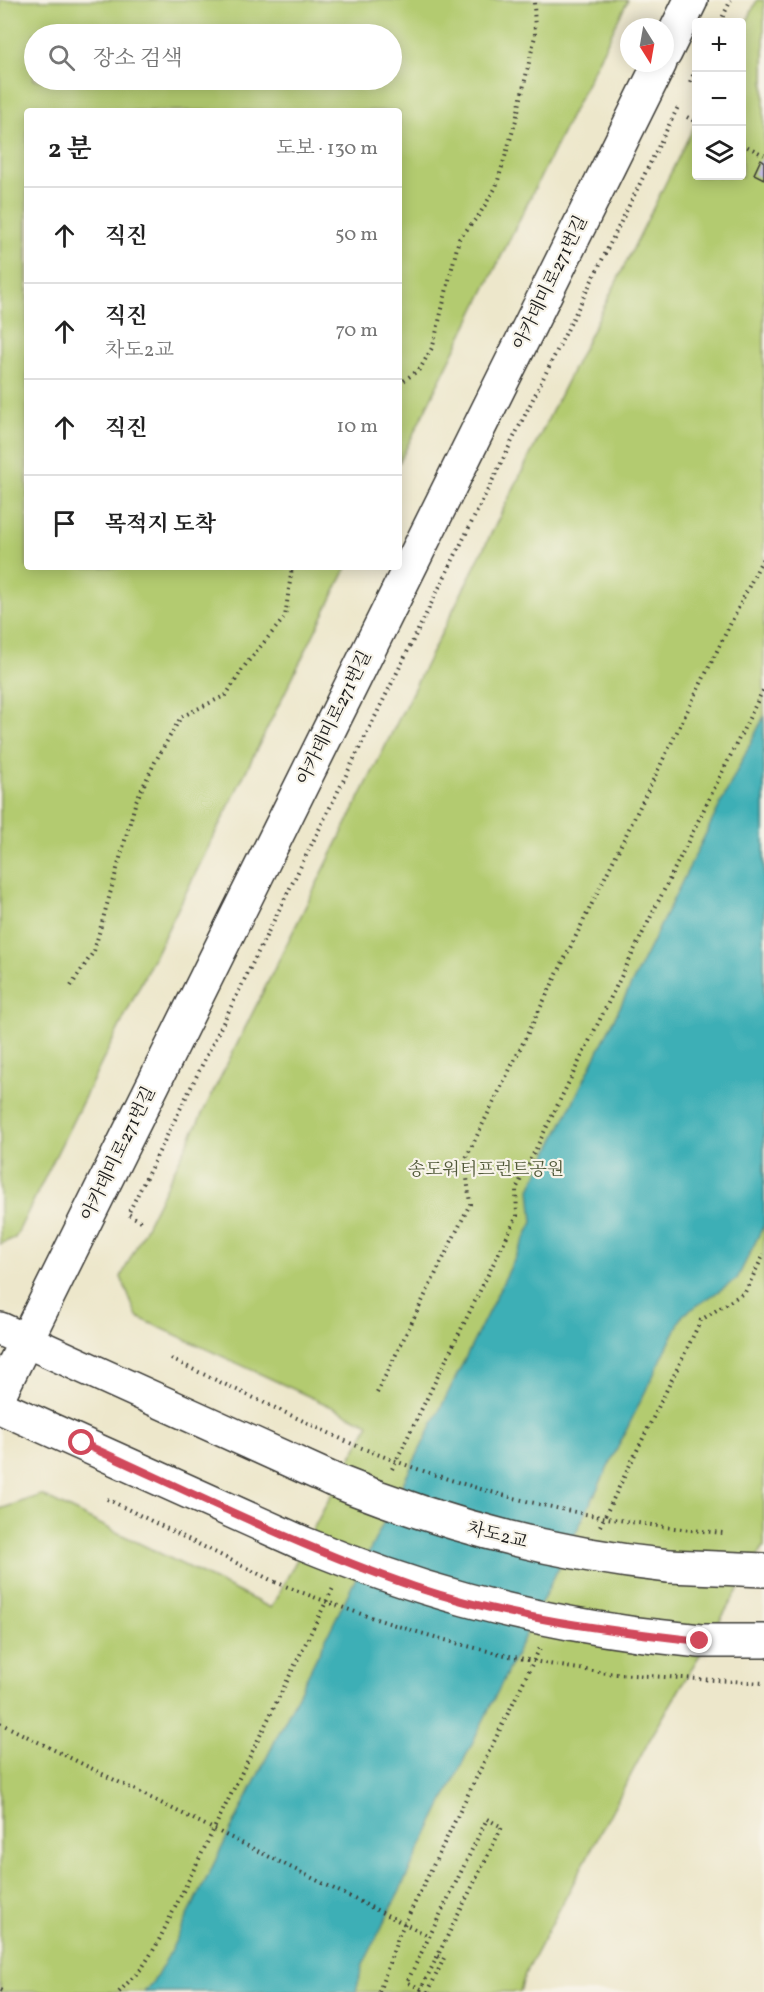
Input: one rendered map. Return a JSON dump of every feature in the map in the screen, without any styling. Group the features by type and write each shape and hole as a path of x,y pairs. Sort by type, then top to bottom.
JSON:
{"main road":[{"path":"674,35 691,0"},
{"name":"아카데미로271번길","path":"5,1383 13,1335 655,72"},
{"name":"차도2교","path":"13,1335 331,1479 437,1520 493,1536 620,1561 669,1566 764,1570"},
{"path":"0,1407 300,1542 417,1587 473,1604 525,1616 637,1634 700,1641 764,1641"}],"path":[{"path":"402,382 420,369 433,346 459,239 480,215 496,187 516,120 535,36 534,0"},
{"path":"722,18 731,0"},
{"path":"686,90 695,72"},
{"path":"141,1221 128,1214 681,101"},
{"path":"687,117 692,120"},
{"path":"746,146 764,155"},
{"path":"377,1393 470,1204 465,1160 764,556"},
{"path":"71,986 94,951 136,801 155,762 181,717 226,695 246,664 285,617 292,570"},
{"path":"390,1474 517,1216 516,1189 764,688"},
{"path":"171,1359 393,1461 501,1495 562,1510 691,1530"},
{"path":"106,1499 275,1582 399,1629 503,1656 616,1674 764,1683"},
{"path":"119,1992 142,1968 156,1946 337,1581"},
{"path":"0,1723 429,1936"},
{"path":"487,1819 502,1827 421,1989 407,1982 429,1936 487,1819"},
{"path":"428,1992 444,1958 438,1956"}],"green space":[{"path":"0,0 628,0 402,457 402,108 24,108 24,570 346,570 15,1238 0,1244"},
{"name":"송도워터프런트공원","path":"757,0 764,0 764,1546 650,1739 525,1974 520,1992 0,1992 0,1509 41,1495 271,1608 369,1424 137,1317 121,1277 692,130 692,180 746,180 746,23"}],"water":[{"path":"764,716 764,1225 737,1279 683,1315 362,1967 356,1992 144,1992 155,1979 168,1956 533,1222 530,1189"}],"building":[{"path":"761,159 764,161 764,179 754,174"}],"route":[{"path":"82,1443 351,1564 417,1587 473,1604 525,1616 585,1627 700,1641"}]}
